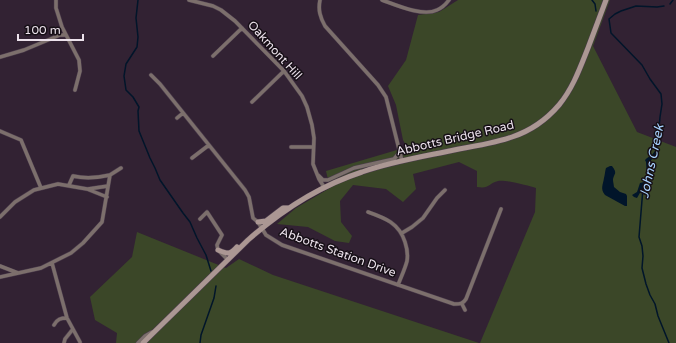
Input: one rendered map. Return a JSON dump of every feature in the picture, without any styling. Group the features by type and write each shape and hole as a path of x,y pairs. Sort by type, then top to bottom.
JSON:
{"main road":[{"name":"Abbotts Bridge Road","path":"143,343 248,240 288,208 305,197 343,178 362,171 402,161 490,143 512,137 537,124 560,104 577,77 606,0"},
{"name":"Abbotts Bridge Road","path":"258,222 266,221 283,208 288,208"},
{"name":"Abbotts Bridge Road","path":"218,250 229,254 244,240 248,240"}],"street":[{"path":"56,0 56,8 62,27 76,54 80,66 75,90"},
{"name":"Oakmont Hill","path":"189,0 213,6 235,20 284,71 302,96 307,107 314,138 313,164 324,187"},
{"path":"320,0 320,17 325,26 378,85 386,97 402,161"},
{"path":"382,0 411,10 426,12 436,11 449,0"},
{"path":"213,56 242,28"},
{"path":"0,57 24,50 60,35 66,35"},
{"path":"252,102 284,71"},
{"name":"Abbotts Station Drive","path":"151,75 183,112 245,190 249,196 253,218 258,222 266,235 282,245 454,304 462,304"},
{"path":"177,118 183,112"},
{"path":"0,131 21,140 41,188"},
{"path":"192,158 209,145"},
{"path":"291,147 313,147"},
{"name":"Abbotts Bridge Road","path":"316,173 323,180 328,180 354,168 394,159 400,152"},
{"path":"69,185 73,176 82,178 97,178 110,175 121,168"},
{"path":"0,277 41,268 71,253 83,243 102,222 110,175"},
{"path":"0,217 15,202 34,190 58,184 87,189 106,197"},
{"path":"87,189 108,186"},
{"path":"402,233 423,218 437,198 446,190"},
{"path":"465,310 462,304 465,302 501,209"},
{"path":"200,219 207,212 222,235 216,245 223,256 223,265"},
{"path":"368,212 383,217 392,223 402,233 407,248 407,260 398,285"},
{"path":"218,250 228,260"},
{"path":"52,263 67,318 81,343"},
{"path":"0,266 19,273"},
{"path":"54,325 61,318 67,318"},
{"path":"138,343 145,336 158,328"},
{"path":"64,343 65,339 73,329"}],"green space":[{"path":"458,0 610,0 593,46 637,132 676,147 676,343 480,343 535,212 536,188 505,181 494,182 486,187 477,187 477,171 459,162 413,174 416,189 403,202 386,189 353,185 340,201 341,222 352,236 349,243 335,241 308,227 277,224 296,208 330,188 326,171 407,147 403,140 396,105 388,86 406,60 418,15 439,12"},
{"path":"137,232 226,268 239,259 273,275 479,343 116,343 117,333 95,320 90,297 132,257"}],"water":[{"path":"657,148 659,149 658,155 651,160 651,167 654,170 650,171 652,173 649,181 637,198 634,197 632,195 637,192 640,183 644,182 647,176 645,160 652,155"},
{"path":"612,166 615,172 613,180 614,187 620,192 626,194 627,206 605,195 603,191 602,187 606,168"}],"waterway":[{"path":"138,0 136,18 138,37 137,47 126,64 124,76 126,90 133,97 139,107 139,131 160,180 190,222 206,255 211,271"},
{"name":"Johns Creek","path":"592,0 595,4 596,11"},
{"path":"670,4 673,0"},
{"path":"609,19 621,11 636,6 664,6"},
{"name":"Johns Creek","path":"609,19 611,33 642,65 661,94 662,104 656,150"},
{"name":"Johns Creek","path":"643,188 639,237 643,256 642,268 646,284 669,343"},
{"path":"200,343 201,335 214,298 216,286"}]}
